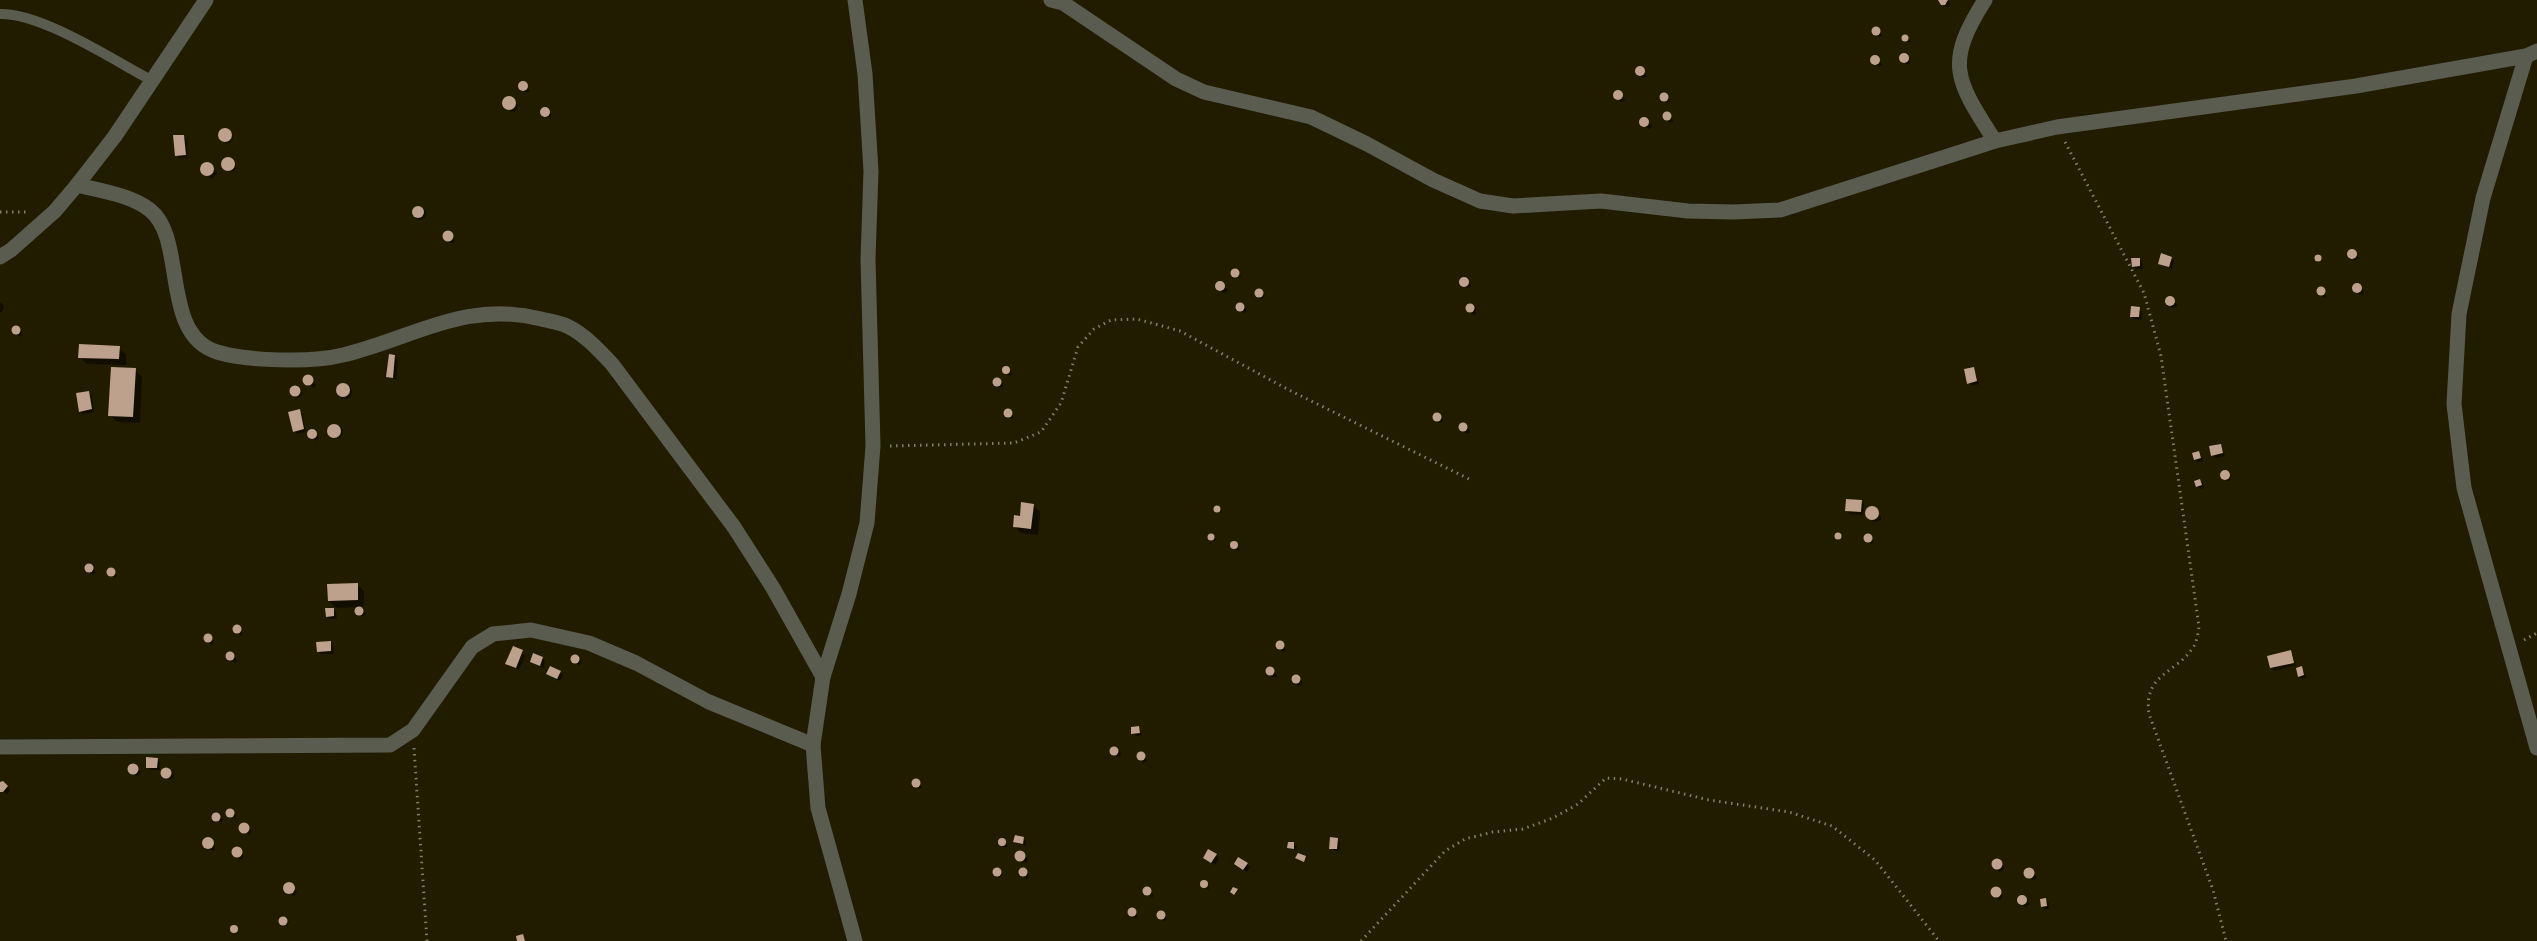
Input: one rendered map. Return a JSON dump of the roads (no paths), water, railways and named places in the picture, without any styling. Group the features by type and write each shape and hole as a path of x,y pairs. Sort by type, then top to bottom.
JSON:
{"street":[{"path":"0,257 55,211 77,185 115,136 206,0"},
{"path":"855,0 865,74 871,171 868,259 873,446 867,524 849,594 823,677 813,745 818,808 855,941"},
{"path":"1985,0 1968,27 1959,53 1959,76 1975,110 1995,141"},
{"path":"1060,1 1176,79 1204,92 1311,117 1433,180 1480,201 1513,206 1601,201 1688,211 1734,213 1780,210 1995,141 2057,128 2356,86 2532,54 2483,198 2460,314 2454,404 2464,488 2537,748"},
{"path":"77,185 140,203 157,217 162,224 168,244 173,280 185,320 195,338 213,351 234,357 311,360 340,356 427,327 488,313 521,314 567,326 591,343 612,364 734,527 773,588 823,677"},
{"path":"0,747 390,745 414,730 472,647 493,634 531,630 588,643 636,663 710,702 813,745"}],"lane":[{"path":"0,14 10,14 38,22 152,80"}]}
